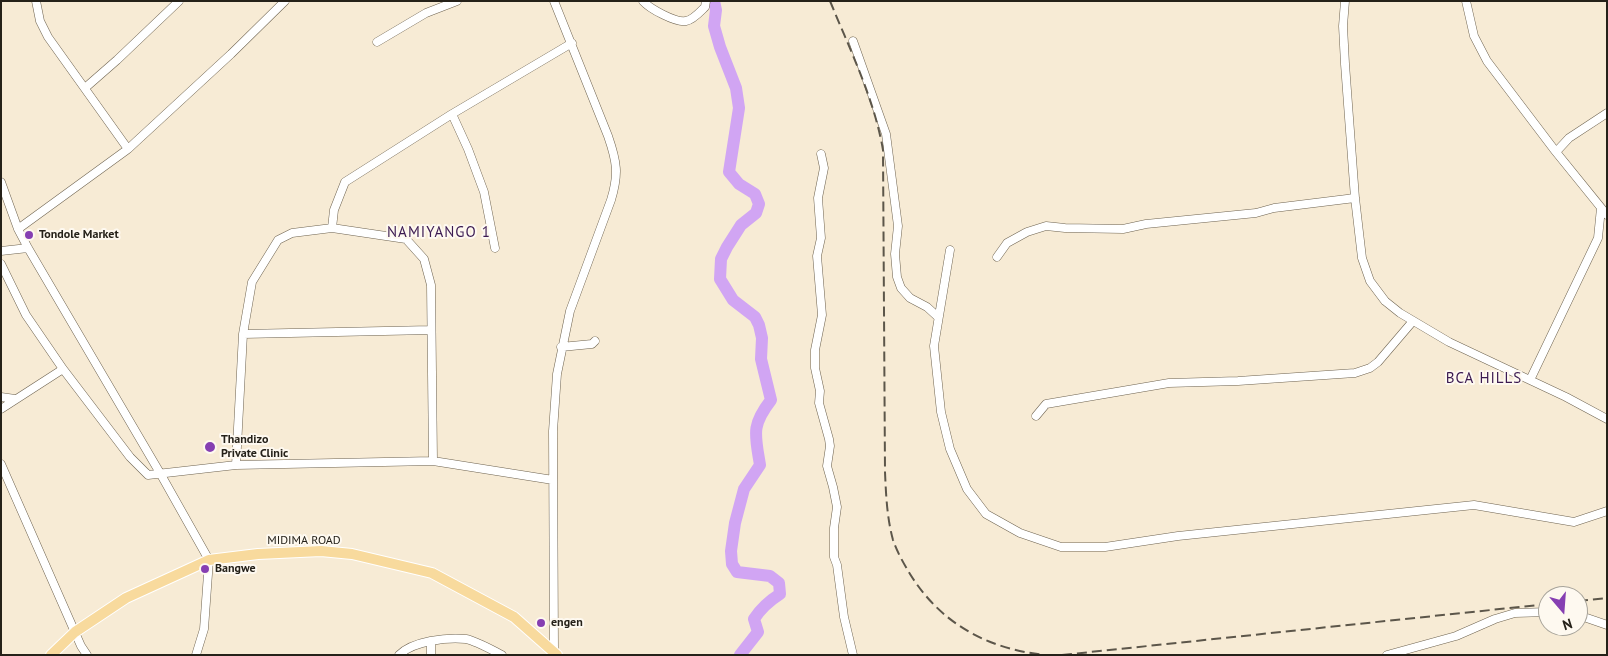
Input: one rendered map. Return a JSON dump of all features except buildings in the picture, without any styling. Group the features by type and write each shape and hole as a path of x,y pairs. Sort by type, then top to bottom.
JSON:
{"main road":[{"name":"MIDIMA ROAD","path":"51,655 75,632 126,598 209,560 258,554 321,551 352,554 432,573 514,618 555,653"}],"street":[{"path":"36,1 40,21 48,37 128,149"},
{"path":"85,88 179,1"},
{"path":"18,229 128,149 231,54 285,1"},
{"path":"377,42 426,13 458,1"},
{"path":"554,1 608,136 617,174 611,200 570,311 556,374 553,480 555,653"},
{"path":"643,1 660,13 687,22 698,15 705,7 706,1"},
{"path":"1345,1 1343,26 1355,198 1362,258 1370,281 1384,301 1400,313 1449,342 1607,419"},
{"path":"1466,1 1474,36 1482,53 1556,152 1607,215"},
{"path":"854,41 886,134 898,226 895,254 897,276 901,288 910,298 927,307 938,317"},
{"path":"332,228 334,210 346,182 452,114 572,43"},
{"path":"1556,152 1569,138 1607,113"},
{"path":"452,114 468,149 484,192 495,248"},
{"path":"821,154 824,168 818,198 820,238 817,256 822,315 814,350 815,368 820,391 819,403 830,446 827,466 834,487 837,507 834,528 834,557 837,565 844,617 853,655"},
{"path":"1,182 18,229 28,248 209,560 204,629 196,655"},
{"path":"997,257 1007,243 1027,232 1046,226 1123,229 1146,224 1256,213 1274,208 1355,198"},
{"path":"1530,380 1598,238 1601,208"},
{"path":"236,465 243,334 252,282 278,240 292,233 332,228 406,239 424,259 431,285 433,461"},
{"path":"1598,238 1607,234"},
{"path":"1,251 28,248"},
{"path":"950,250 934,346 940,412 950,449 967,489 986,514 1020,533 1061,547 1105,547 1178,536 1474,505 1574,522 1607,511"},
{"path":"1,264 26,315 63,369 130,457 148,475 236,465 433,461 553,480"},
{"path":"1036,416 1046,404 1169,383 1238,381 1355,372 1370,368 1378,362 1413,321"},
{"path":"243,334 431,330"},
{"path":"561,347 592,344 595,341"},
{"path":"1,409 63,369"},
{"path":"1,398 15,399"},
{"path":"1,464 4,476 81,646 87,655"},
{"path":"1387,655 1456,636 1495,619 1516,614 1538,613"},
{"path":"1588,619 1607,626"},
{"path":"399,655 403,651 431,641 468,639 502,655"},
{"path":"431,641 432,655"}],"waterway":[{"path":"714,1 716,10 714,26 736,88 739,108 729,172 739,184 755,194 759,204 756,213 741,225 727,247 721,259 720,279 733,300 755,317 759,325 762,338 761,359 771,400 757,424 756,438 760,465 744,489 735,523 731,551 732,564 737,572 770,576 779,583 780,594 759,611 754,619 758,632 740,655"}],"railway":[{"path":"830,1 868,93 883,150 885,472 886,498 893,540 905,566 922,592 951,620 985,640 1004,647 1045,655"},
{"path":"1588,600 1607,598"},
{"path":"1062,655 1538,605"}],"place":[{"name":"Tondole Market","path":"29,235"},
{"name":"Thandizo Private Clinic","path":"210,447"},
{"name":"Bangwe","path":"205,569"},
{"name":"engen","path":"541,623"}],"district":[{"name":"NAMIYANGO 1","path":"439,233"},
{"name":"BCA HILLS","path":"1484,379"}]}
